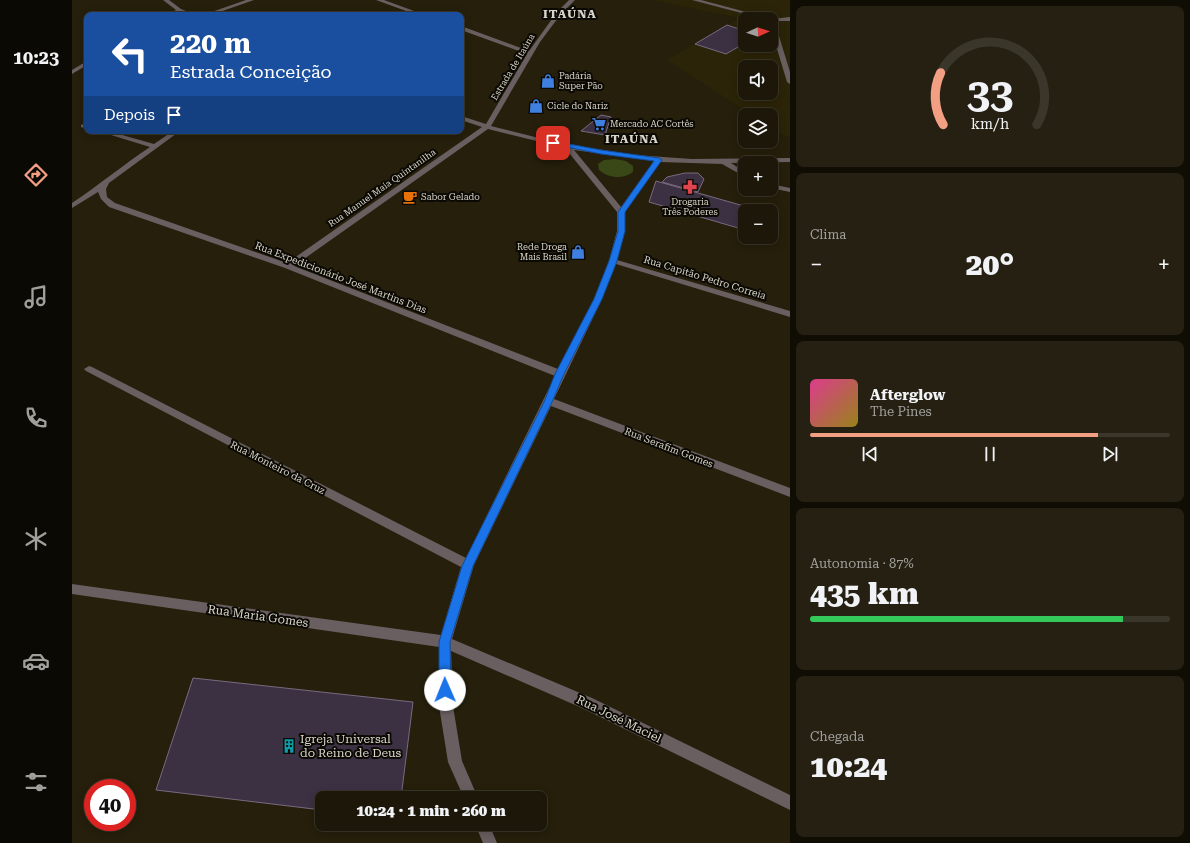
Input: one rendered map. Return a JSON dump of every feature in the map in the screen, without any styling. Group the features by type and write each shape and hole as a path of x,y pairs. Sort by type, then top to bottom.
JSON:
{"street":[{"path":"166,0 179,10 185,12"},
{"path":"215,12 251,0"},
{"path":"378,0 413,12"},
{"name":"Estrada de Itaúna","path":"487,127 530,53 559,13 572,0"},
{"path":"694,0 743,12"},
{"path":"175,12 179,10"},
{"path":"778,19 790,19"},
{"path":"464,29 530,53"},
{"path":"778,43 790,82"},
{"path":"72,72 84,65"},
{"path":"464,119 487,127 567,146 659,160 724,162 790,160"},
{"name":"Rua Manuel Maia Quintanilha","path":"288,266 487,127"},
{"path":"112,134 155,146"},
{"path":"72,206 103,185 114,174 173,134"},
{"path":"468,791 455,762 446,706 445,642 468,566 548,402 560,374 598,299 613,261 622,231 621,212 567,146"},
{"path":"621,212 659,160"},
{"path":"724,162 738,171"},
{"name":"Rua Expedicionário José Martins Dias","path":"103,185 101,194 104,199 112,205 288,266 560,374"},
{"path":"778,187 790,190"},
{"name":"Rua Capitão Pedro Correia","path":"613,261 790,314"},
{"name":"Rua Monteiro da Cruz","path":"89,369 468,566"},
{"name":"Rua Serafim Gomes","path":"548,402 790,493"},
{"name":"Rua Maria Gomes","path":"72,590 445,642"},
{"name":"Rua José Maciel","path":"445,642 587,703 790,803"},
{"path":"485,831 490,843"}],"shaded area":[{"path":"652,0 790,0 790,136 785,136 778,132 778,108 741,108 667,60 738,19 738,52 778,52 778,12 738,12 738,18"}],"green space":[{"path":"615,159 626,161 633,166 633,172 629,175 616,177 607,175 599,170 598,164 604,160"}],"building":[{"path":"727,25 738,29 738,47 726,54 695,44"},
{"name":"Mercado AC Cortês","path":"601,115 611,117 605,135 581,131"},
{"name":"Drogaria Três Poderes","path":"685,173 698,173 704,179 698,192 662,182 667,177"},
{"path":"656,181 738,204 738,228 649,202"},
{"name":"Igreja Universal do Reino de Deus","path":"193,678 413,702 402,791 315,791 315,809 156,790"}],"place":[{"name":"Padária Super Pão","path":"548,81"},
{"name":"Cicle do Nariz","path":"536,106"},
{"name":"Mercado AC Cortês","path":"599,124"},
{"name":"Drogaria Três Poderes","path":"690,187"},
{"name":"Sabor Gelado","path":"410,197"},
{"name":"Rede Droga Mais Brasil","path":"578,252"},
{"name":"Igreja Universal do Reino de Deus","path":"289,746"}],"district":[{"name":"ITAÚNA","path":"570,14"},
{"name":"ITAÚNA","path":"632,139"}],"route":[{"path":"445,690 445,642 468,566 548,402 560,374 598,299 613,261 622,231 621,212 659,160 601,152 553,143"}]}
